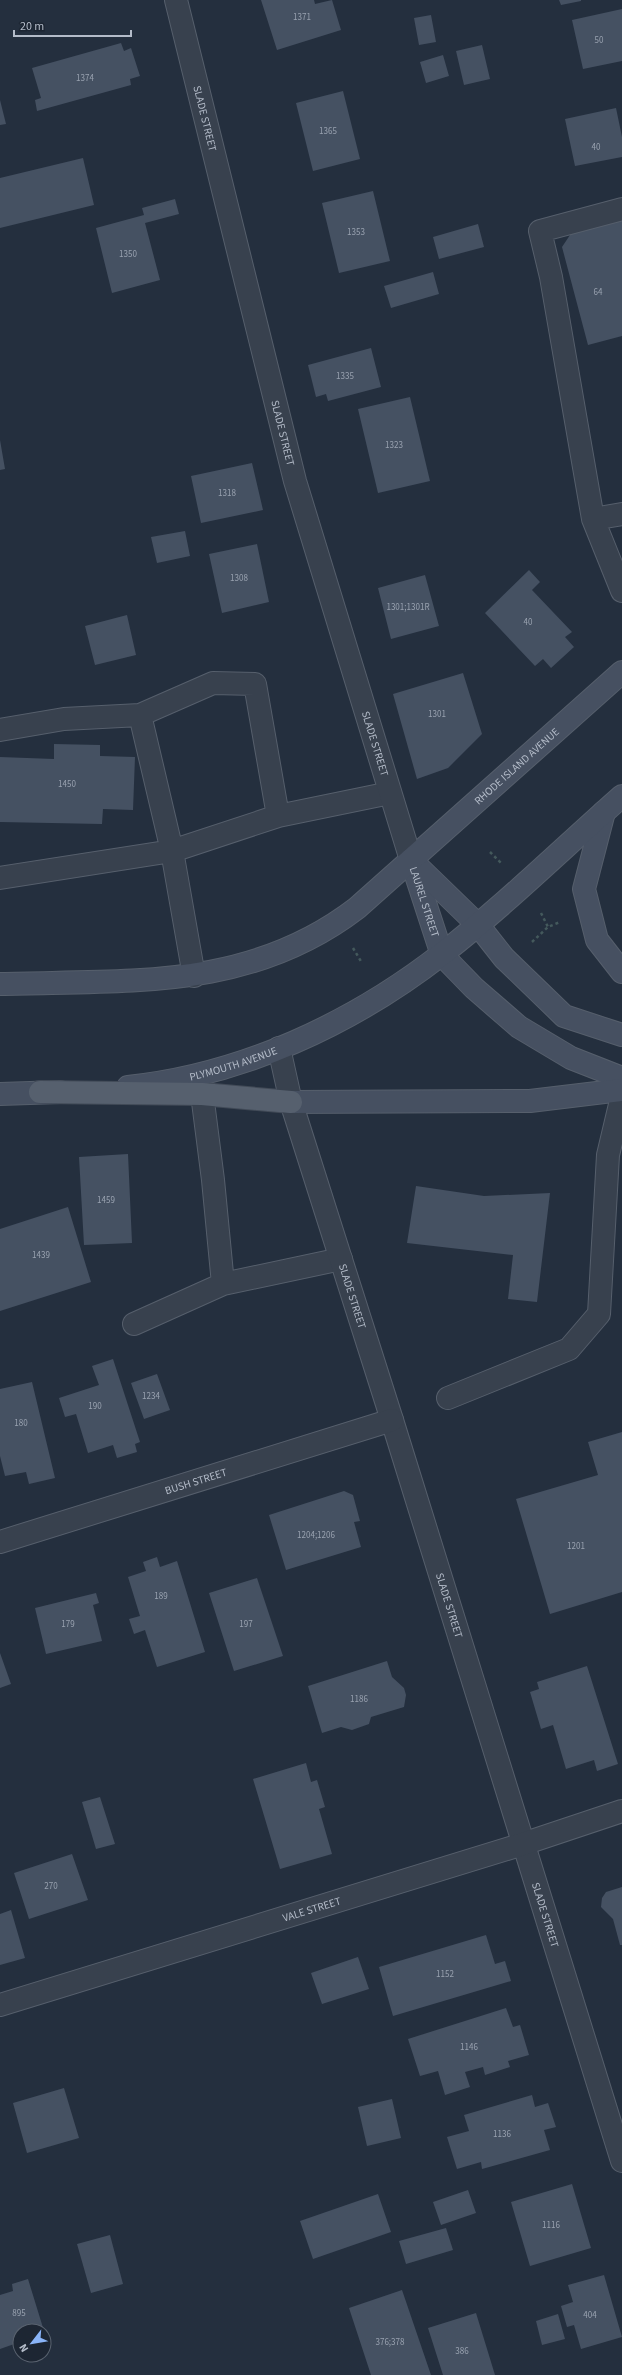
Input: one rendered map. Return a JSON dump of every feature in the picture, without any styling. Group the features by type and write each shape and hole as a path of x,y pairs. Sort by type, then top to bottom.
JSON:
{"main road":[{"name":"RHODE ISLAND AVENUE","path":"410,860 622,672"},
{"path":"442,954 478,925 622,796"},
{"path":"604,812 584,889 597,940 622,972"},
{"name":"LAUREL STREET","path":"410,860 478,925 504,958 564,1016 622,1035"},
{"name":"LAUREL STREET","path":"410,860 442,954 474,988 519,1027 571,1058 622,1078"},
{"path":"0,984 194,976 264,959 318,935 357,908 410,860"},
{"name":"PLYMOUTH AVENUE","path":"0,1094 99,1090 165,1081 219,1068 279,1048 336,1022 369,1004 442,954"},
{"path":"40,1092 202,1094 290,1102 530,1101 622,1090"}],"street":[{"name":"SLADE STREET","path":"176,0 295,481 410,860"},
{"path":"622,209 540,231 552,277 593,519 622,591"},
{"path":"593,519 622,514"},
{"path":"0,730 64,719 140,715 213,683 255,684 278,816"},
{"path":"140,715 172,851 194,976"},
{"path":"0,878 172,851 278,816 390,793"},
{"name":"SLADE STREET","path":"279,1048 290,1102 392,1420 622,2162"},
{"path":"202,1094 213,1180 223,1284"},
{"path":"448,1398 569,1349 599,1314 608,1155 622,1096"},
{"path":"134,1324 223,1284 340,1259"},
{"name":"BUSH STREET","path":"0,1542 392,1420"},
{"name":"VALE STREET","path":"0,2005 523,1844 622,1811"}],"path":[{"path":"490,852 505,868"},
{"path":"540,909 548,927"},
{"path":"531,943 548,927 563,922"},
{"path":"350,944 362,963"}],"building":[{"path":"261,0 314,0 315,4 332,0 341,30 277,50"},
{"path":"559,0 581,0 581,1 561,5"},
{"path":"622,9 622,61 583,69 572,20"},
{"path":"431,15 436,42 419,45 414,18"},
{"path":"121,43 124,51 131,48 140,76 130,79 131,85 37,111 35,100 41,98 32,68"},
{"path":"482,45 490,79 464,85 456,51"},
{"path":"443,55 449,76 426,83 420,62"},
{"path":"343,91 360,159 313,171 296,103"},
{"path":"0,100 6,124 0,125"},
{"path":"616,108 622,137 622,157 575,166 565,119"},
{"path":"83,158 94,205 0,228 0,178"},
{"path":"373,191 390,261 339,273 322,203"},
{"path":"175,199 179,214 145,223 160,280 112,293 96,228 144,215 142,208"},
{"path":"622,216 622,336 588,345 562,247 574,229"},
{"path":"478,224 484,247 439,259 433,237"},
{"path":"433,272 439,294 391,308 384,286"},
{"path":"371,348 381,387 328,401 326,394 316,397 308,365"},
{"path":"410,397 430,481 378,493 358,409"},
{"path":"0,440 5,469 0,470"},
{"path":"252,463 263,510 201,523 191,476"},
{"path":"185,531 190,556 157,563 151,537"},
{"path":"257,544 269,602 222,613 209,554"},
{"path":"529,570 540,582 532,590 572,632 565,637 574,647 551,668 543,659 535,666 485,613"},
{"path":"425,575 439,626 391,639 378,588"},
{"path":"127,615 136,655 95,665 85,626"},
{"path":"463,673 482,734 448,768 417,779 393,694"},
{"path":"54,744 100,745 100,756 135,757 133,810 103,809 102,824 0,822 0,757 54,759"},
{"path":"128,1154 132,1243 84,1245 79,1157"},
{"path":"416,1186 484,1196 550,1193 537,1302 508,1299 513,1255 407,1243"},
{"path":"68,1207 91,1282 0,1311 0,1229"},
{"path":"113,1359 140,1442 135,1444 137,1452 117,1458 113,1445 88,1453 76,1414 65,1417 59,1398 99,1385 92,1366"},
{"path":"157,1374 170,1410 144,1419 131,1383"},
{"path":"32,1382 55,1478 29,1484 26,1472 5,1476 0,1456 0,1389"},
{"path":"622,1432 622,1592 550,1614 516,1499 598,1475 588,1442"},
{"path":"344,1491 353,1495 360,1521 354,1522 361,1547 286,1570 269,1515"},
{"path":"157,1557 160,1567 177,1561 205,1652 157,1667 145,1630 134,1634 129,1619 140,1616 128,1577 146,1571 143,1562"},
{"path":"257,1578 283,1656 234,1671 209,1593"},
{"path":"96,1593 99,1603 93,1605 102,1641 46,1654 35,1608"},
{"path":"0,1653 11,1684 0,1688"},
{"path":"387,1661 392,1677 404,1688 406,1695 404,1707 371,1717 369,1724 352,1730 341,1727 322,1733 308,1686"},
{"path":"587,1666 618,1764 597,1771 594,1760 566,1769 553,1725 541,1729 530,1692 539,1689 537,1682"},
{"path":"306,1763 311,1782 317,1780 325,1807 319,1809 332,1854 280,1869 253,1779"},
{"path":"100,1797 115,1844 96,1849 82,1802"},
{"path":"72,1854 88,1900 29,1919 14,1873"},
{"path":"622,1887 622,1945 620,1945 613,1919 601,1907 602,1898 606,1892"},
{"path":"11,1910 25,1958 0,1965 0,1914"},
{"path":"486,1935 495,1964 505,1961 511,1981 393,2016 379,1967"},
{"path":"358,1957 369,1989 322,2004 311,1973"},
{"path":"506,2008 513,2027 520,2025 529,2055 508,2061 510,2067 485,2075 483,2067 465,2072 470,2087 445,2095 438,2071 420,2076 408,2039"},
{"path":"64,2088 79,2138 27,2153 13,2103"},
{"path":"532,2095 535,2107 548,2103 556,2127 544,2130 550,2150 482,2169 481,2162 457,2169 447,2137 469,2131 464,2115"},
{"path":"392,2099 401,2138 367,2146 358,2107"},
{"path":"572,2184 591,2248 530,2266 511,2202"},
{"path":"468,2190 476,2213 441,2225 433,2202"},
{"path":"378,2194 391,2232 313,2259 300,2221"},
{"path":"446,2228 453,2250 406,2264 399,2241"},
{"path":"110,2235 123,2284 91,2293 77,2244"},
{"path":"604,2275 622,2337 581,2349 574,2325 567,2327 561,2306 573,2302 568,2285"},
{"path":"28,2279 42,2323 12,2323 12,2345 0,2349 0,2295 13,2291 12,2284"},
{"path":"402,2290 431,2375 371,2375 349,2308"},
{"path":"476,2313 495,2375 443,2375 428,2328"},
{"path":"558,2314 565,2339 542,2345 536,2321"}]}
